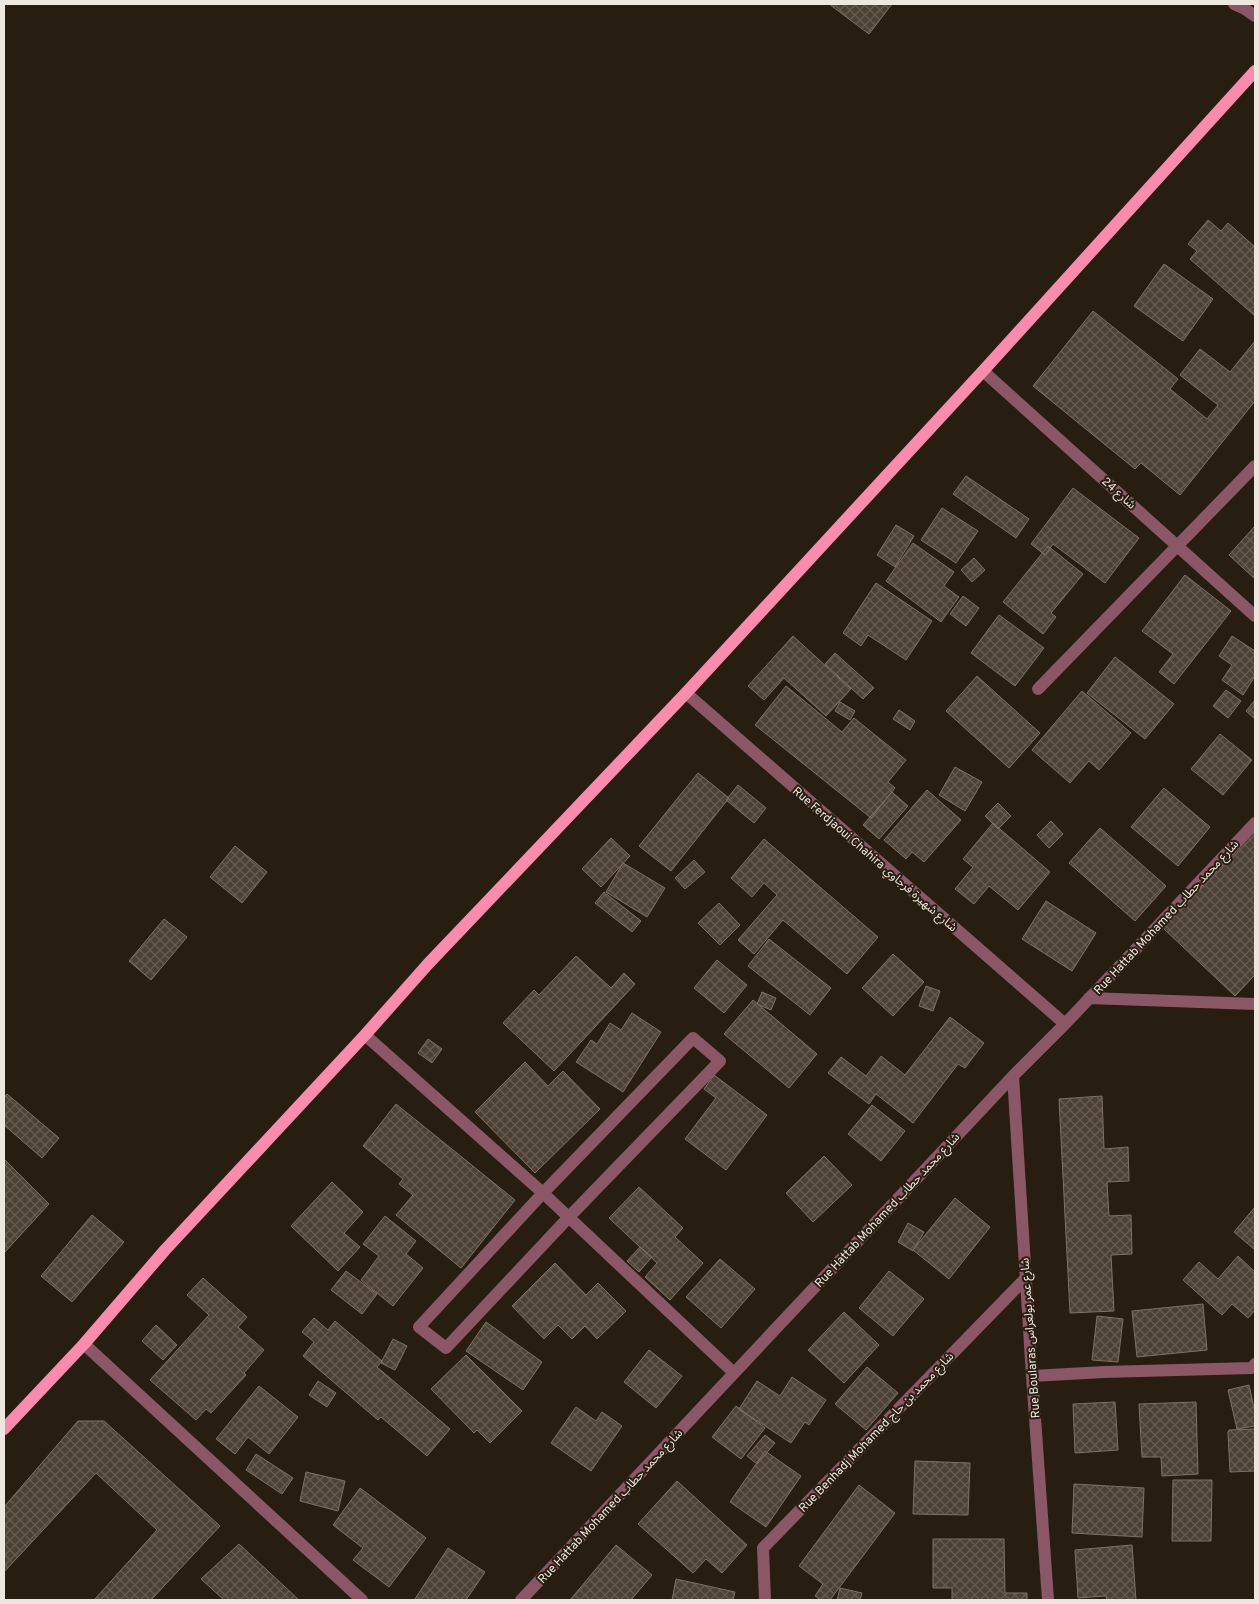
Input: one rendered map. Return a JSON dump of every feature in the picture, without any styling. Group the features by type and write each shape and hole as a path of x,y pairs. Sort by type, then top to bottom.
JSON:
{"main road":[{"path":"4,1429 84,1344 165,1250 365,1035 428,964 686,693 983,371 1255,71"}],"street":[{"path":"1234,4 1255,16"},
{"name":"شارع 24","path":"983,371 1255,616"},
{"path":"1038,689 1255,466"},
{"name":"Rue Ferdjaoui Chahira شارع شهيرة فرجاوي","path":"686,693 1065,1024"},
{"name":"Rue Hattab Mohamed شارع محمد حطاب","path":"521,1600 1013,1076 1065,1024 1255,822"},
{"path":"1089,998 1255,1004"},
{"path":"365,1035 543,1193 734,1373"},
{"path":"694,1038 720,1061 446,1348 419,1328 543,1193 694,1038"},
{"name":"Rue Boularas شارع عمر بولعراس","path":"1013,1076 1048,1600"},
{"name":"Rue Benhadj Mohamed شارع محمد بن حاج","path":"765,1600 763,1548 1026,1278"},
{"path":"84,1344 362,1600"},
{"path":"1032,1376 1252,1368 1255,1364"}],"building":[{"path":"829,4 892,4 869,34"},
{"path":"1208,220 1221,231 1228,223 1255,247 1255,316 1190,259 1197,251 1188,244"},
{"path":"1164,264 1213,299 1183,341 1134,306"},
{"path":"1093,311 1178,379 1170,389 1207,419 1218,405 1180,375 1200,349 1230,372 1255,341 1255,401 1180,495 1141,463 1135,469 1033,386"},
{"path":"966,476 1029,519 1016,538 953,494"},
{"path":"1073,488 1139,538 1105,583 1053,544 1045,555 1031,544"},
{"path":"942,508 978,531 956,563 921,540"},
{"path":"896,525 914,536 895,567 877,555"},
{"path":"1255,526 1255,579 1229,555"},
{"path":"913,543 954,572 944,586 959,597 941,622 886,581"},
{"path":"1048,546 1083,574 1051,613 1056,617 1043,634 1003,602"},
{"path":"974,558 985,570 972,582 961,570"},
{"path":"1185,575 1231,611 1174,684 1159,672 1173,654 1142,631"},
{"path":"876,583 932,621 906,660 868,635 861,646 843,633"},
{"path":"963,596 979,608 966,626 950,614"},
{"path":"999,615 1044,648 1015,686 971,653"},
{"path":"793,636 851,689 826,716 784,678 764,700 748,686"},
{"path":"1232,636 1255,651 1255,676 1243,695 1222,680 1232,665 1219,656"},
{"path":"835,653 874,688 863,699 825,664"},
{"path":"1115,657 1174,704 1145,739 1087,693"},
{"path":"977,676 1040,733 1009,768 946,711"},
{"path":"786,686 842,732 854,718 906,760 888,782 895,788 871,818 755,725"},
{"path":"1226,690 1241,701 1228,718 1213,706"},
{"path":"1082,691 1131,733 1099,770 1089,761 1070,783 1032,750"},
{"path":"1255,700 1255,719 1246,711"},
{"path":"840,702 855,711 850,720 835,711"},
{"path":"899,710 915,721 910,730 893,719"},
{"path":"1220,734 1252,760 1223,795 1191,769"},
{"path":"955,767 982,782 965,811 939,795"},
{"path":"698,773 729,798 671,871 639,846"},
{"path":"738,785 766,808 754,823 726,800"},
{"path":"1164,788 1210,827 1178,866 1131,827"},
{"path":"927,790 961,820 924,862 912,852 906,859 884,840"},
{"path":"892,792 908,806 879,839 863,825"},
{"path":"998,803 1011,816 998,829 985,816"},
{"path":"1051,821 1063,834 1049,848 1037,835"},
{"path":"993,823 1050,872 1018,910 989,886 974,904 955,889 973,867 963,859"},
{"path":"1100,828 1166,886 1135,921 1069,863"},
{"path":"1255,830 1255,975 1235,996 1163,928"},
{"path":"611,838 630,856 601,887 582,869"},
{"path":"764,839 878,937 847,974 783,920 754,954 738,940 777,895 764,883 752,897 731,878"},
{"path":"235,846 267,872 242,903 210,877"},
{"path":"694,860 705,872 685,889 675,878"},
{"path":"623,863 665,888 647,917 606,892"},
{"path":"604,892 641,921 632,932 595,903"},
{"path":"1046,901 1096,933 1072,971 1022,939"},
{"path":"719,903 740,925 720,945 698,923"},
{"path":"164,919 187,937 151,980 129,961"},
{"path":"769,939 831,988 810,1015 748,966"},
{"path":"893,954 924,982 893,1016 862,988"},
{"path":"576,956 611,988 624,973 635,984 554,1071 503,1023 534,990 539,995"},
{"path":"717,960 747,985 724,1013 694,988"},
{"path":"926,986 940,991 933,1011 919,1006"},
{"path":"762,992 776,998 771,1010 757,1004"},
{"path":"753,1000 817,1054 789,1088 724,1034"},
{"path":"632,1013 661,1032 623,1092 576,1062 591,1040 597,1044 610,1023 621,1030"},
{"path":"950,1017 984,1043 965,1068 958,1064 913,1123 876,1094 869,1104 828,1073 841,1057 866,1076 881,1056 905,1075"},
{"path":"428,1039 442,1049 432,1063 418,1053"},
{"path":"525,1062 548,1086 563,1071 600,1109 535,1173 475,1112"},
{"path":"714,1075 767,1115 726,1170 685,1139 716,1098 704,1089"},
{"path":"7,1094 59,1138 42,1158 4,1125 4,1098"},
{"path":"1102,1096 1104,1149 1128,1147 1129,1181 1107,1182 1109,1216 1131,1215 1132,1254 1111,1255 1114,1311 1070,1313 1059,1099"},
{"path":"396,1104 515,1200 461,1268 396,1215 413,1195 399,1184 403,1179 363,1146"},
{"path":"872,1105 905,1131 881,1161 848,1134"},
{"path":"824,1156 852,1185 813,1222 786,1193"},
{"path":"4,1159 49,1204 4,1253"},
{"path":"332,1182 363,1212 344,1233 360,1247 338,1271 291,1226"},
{"path":"639,1187 683,1228 675,1237 703,1263 670,1300 645,1277 657,1263 609,1218"},
{"path":"955,1198 990,1227 949,1279 913,1250"},
{"path":"1255,1207 1255,1250 1234,1232"},
{"path":"92,1215 124,1242 72,1302 41,1276"},
{"path":"385,1216 416,1241 406,1254 423,1268 393,1306 361,1280 379,1256 363,1244"},
{"path":"908,1223 924,1232 913,1251 898,1242"},
{"path":"640,1247 652,1257 639,1272 627,1261"},
{"path":"1238,1256 1255,1272 1255,1310 1248,1318 1232,1304 1222,1315 1183,1280 1199,1262 1218,1279"},
{"path":"720,1259 755,1289 721,1328 686,1297"},
{"path":"555,1263 586,1295 598,1283 626,1311 597,1339 585,1326 572,1339 558,1325 544,1339 512,1306"},
{"path":"346,1271 377,1294 362,1314 331,1290"},
{"path":"889,1271 924,1299 893,1336 859,1308"},
{"path":"203,1278 247,1317 238,1327 264,1350 244,1373 246,1375 211,1413 206,1409 196,1420 150,1380 209,1315 187,1295"},
{"path":"1203,1304 1207,1350 1137,1357 1132,1311"},
{"path":"844,1312 879,1345 844,1383 808,1350"},
{"path":"1097,1316 1123,1319 1118,1362 1092,1360"},
{"path":"314,1318 328,1330 335,1321 382,1361 377,1367 450,1429 427,1456 381,1417 378,1420 303,1356 314,1342 302,1332"},
{"path":"486,1322 542,1362 523,1390 466,1351"},
{"path":"156,1325 177,1345 163,1360 142,1341"},
{"path":"393,1339 407,1346 395,1370 381,1363"},
{"path":"649,1350 682,1376 656,1408 624,1382"},
{"path":"466,1355 522,1411 490,1443 477,1430 474,1433 431,1389"},
{"path":"867,1367 898,1393 866,1430 835,1404"},
{"path":"792,1377 826,1400 809,1425 805,1422 791,1443 739,1409 757,1381 780,1396"},
{"path":"318,1381 336,1393 327,1407 309,1395"},
{"path":"1249,1385 1255,1413 1255,1426 1237,1429 1228,1390"},
{"path":"259,1386 298,1417 269,1454 248,1437 235,1454 216,1439"},
{"path":"1115,1402 1118,1450 1075,1453 1073,1404"},
{"path":"1196,1402 1198,1474 1162,1476 1161,1457 1142,1457 1139,1404"},
{"path":"736,1406 765,1428 741,1459 712,1437"},
{"path":"576,1407 596,1421 602,1412 622,1426 591,1471 551,1443"},
{"path":"78,1421 104,1421 220,1526 151,1600 94,1600 157,1530 96,1473 4,1572 4,1507"},
{"path":"1255,1429 1255,1471 1230,1472 1229,1430"},
{"path":"765,1435 775,1443 757,1464 747,1456"},
{"path":"765,1451 801,1476 766,1527 730,1502"},
{"path":"256,1454 293,1478 282,1494 246,1470"},
{"path":"915,1461 970,1463 968,1515 913,1514"},
{"path":"306,1472 345,1481 338,1511 300,1501"},
{"path":"1173,1480 1212,1480 1211,1541 1172,1541"},
{"path":"677,1481 747,1545 722,1573 706,1559 693,1573 638,1524"},
{"path":"1074,1484 1144,1488 1142,1537 1072,1533"},
{"path":"859,1485 895,1513 830,1600 821,1600 815,1596 823,1584 799,1566"},
{"path":"360,1488 426,1538 389,1587 353,1560 363,1548 333,1525"},
{"path":"933,1539 1004,1539 1005,1593 1027,1593 1027,1600 952,1600 952,1588 933,1588"},
{"path":"239,1544 299,1600 224,1600 201,1579"},
{"path":"616,1545 652,1575 631,1600 570,1600"},
{"path":"1132,1545 1136,1600 1107,1600 1106,1596 1078,1598 1075,1550"},
{"path":"448,1548 485,1572 466,1600 415,1599"},
{"path":"676,1579 735,1592 733,1600 672,1600"},
{"path":"840,1588 862,1593 860,1600 837,1600"}]}
